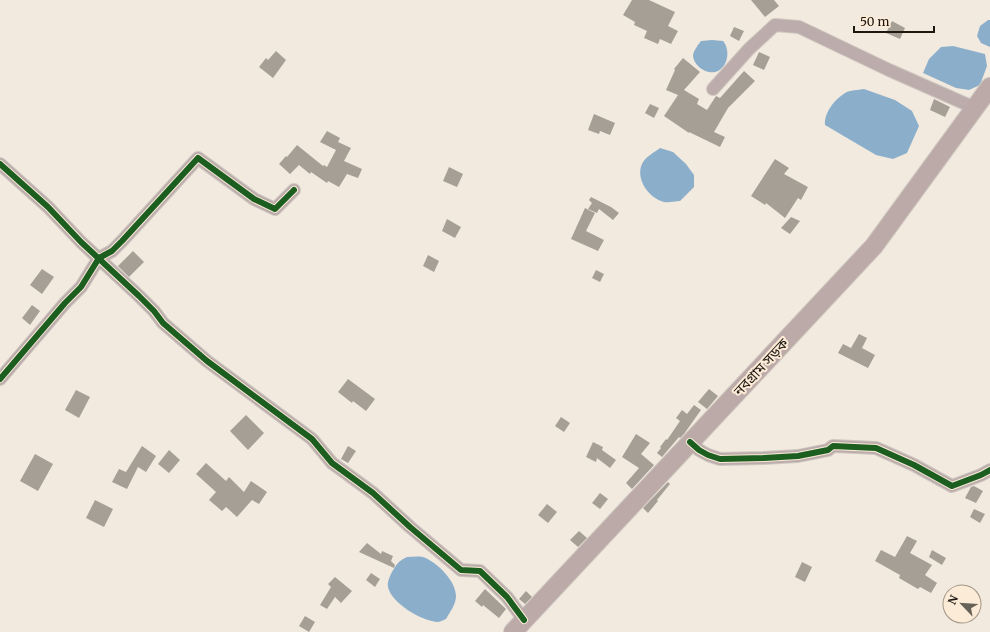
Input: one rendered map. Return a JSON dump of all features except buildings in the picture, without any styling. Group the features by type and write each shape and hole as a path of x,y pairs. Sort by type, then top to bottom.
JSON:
{"main road":[{"name":"নবগ্রাম সড়ক","path":"518,626 874,246 990,87"}],"street":[{"path":"713,89 749,49 775,25 791,26 799,27 889,70 975,108"},
{"path":"0,379 65,303 81,287 99,258 112,251 117,246 198,158 254,198 275,209 294,190"},
{"path":"0,164 33,192 81,242 149,306 163,323 207,361 312,439 332,463 373,493 410,527 461,570 480,571 506,597 518,626"},
{"path":"690,442 704,453 720,459 798,456 828,450 833,446 876,448 952,486 990,470"}],"water":[{"path":"990,20 990,47 981,43 977,36 980,26"},
{"path":"701,41 723,41 727,48 727,57 722,68 718,71 710,72 698,66 693,55 695,49"},
{"path":"953,46 985,54 987,66 980,85 969,90 956,88 923,73 929,59 941,47"},
{"path":"864,89 895,100 912,111 919,126 907,153 893,159 876,155 825,125 828,111 837,99 847,92"},
{"path":"660,148 673,152 686,164 694,175 694,187 680,201 664,202 658,200 648,192 641,180 640,174 643,162"},
{"path":"407,557 423,557 428,559 445,573 453,584 456,599 446,619 437,622 416,615 401,605 390,593 388,581 390,575 398,563"}],"cycle path":[{"path":"0,379 65,303 81,287 99,258 112,251 122,241 198,158 254,199 275,209 294,190"},
{"path":"0,164 48,207 81,242 154,311 163,323 207,361 312,439 332,463 373,493 410,527 461,570 480,571 507,597 524,620"},
{"path":"690,442 699,450 720,459 798,456 828,450 833,446 876,448 914,465 952,486 990,470"}]}
